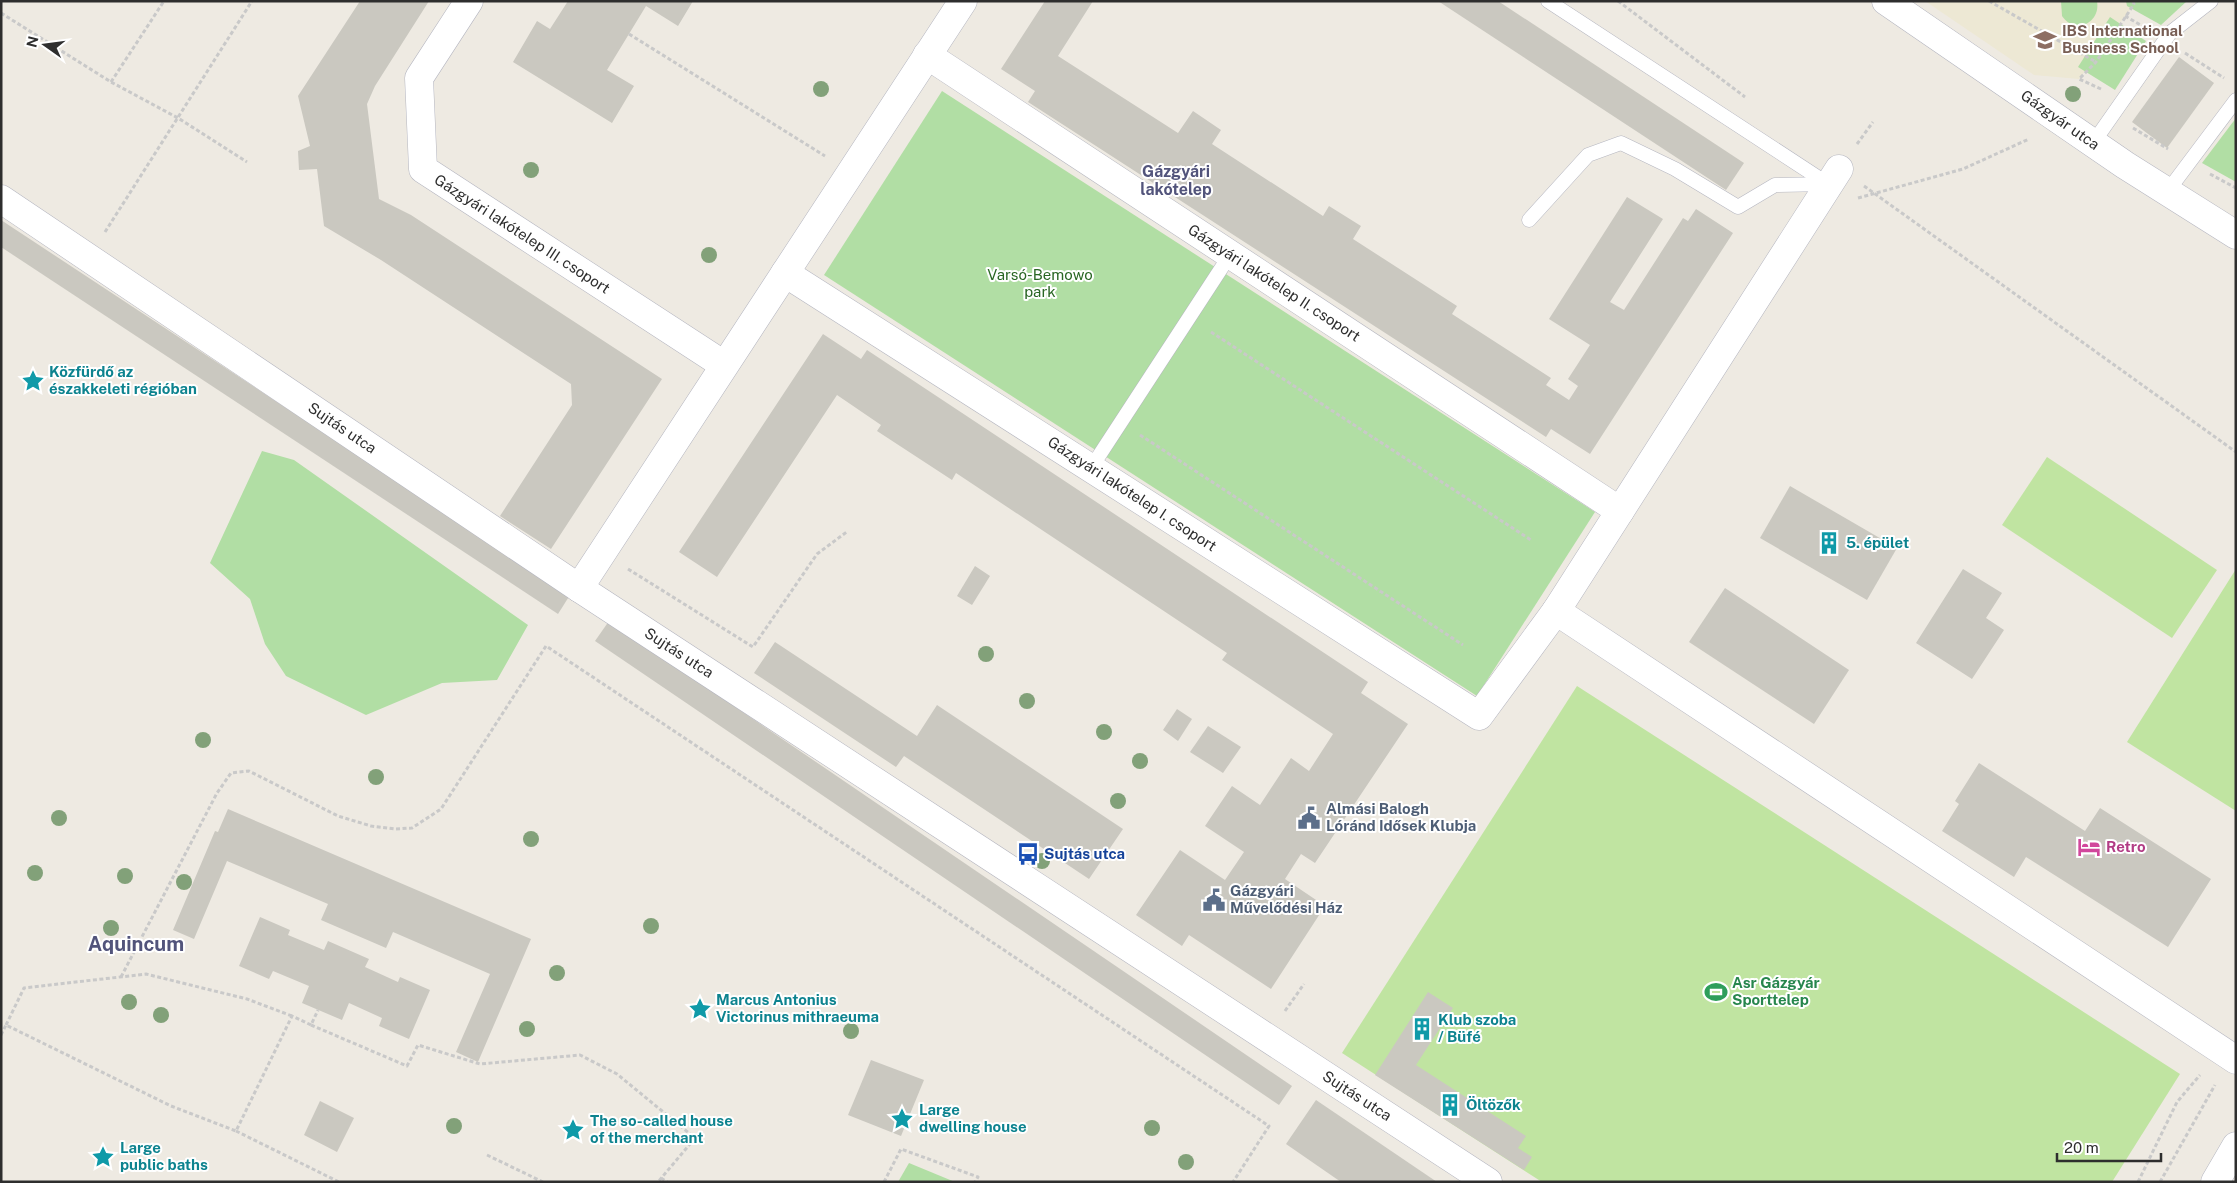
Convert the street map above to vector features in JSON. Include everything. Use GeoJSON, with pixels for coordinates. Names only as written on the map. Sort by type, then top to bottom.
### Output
{"type":"FeatureCollection","features":[{"type":"Feature","properties":{"kind":"street","name":"Gázgyári lakótelep III. csoport"},"geometry":{"type":"LineString","coordinates":[[469,1],[419,78],[423,169],[724,366]]}},
{"type":"Feature","properties":{"kind":"street"},"geometry":{"type":"LineString","coordinates":[[579,588],[963,1]]}},
{"type":"Feature","properties":{"kind":"street","name":"Gázgyár utca"},"geometry":{"type":"LineString","coordinates":[[1886,1],[2093,143],[2236,235]]}},
{"type":"Feature","properties":{"kind":"street","name":"Gázgyári lakótelep II. csoport"},"geometry":{"type":"LineString","coordinates":[[927,55],[1620,511]]}},
{"type":"Feature","properties":{"kind":"street"},"geometry":{"type":"LineString","coordinates":[[1834,176],[1556,611],[2228,1055]]}},
{"type":"Feature","properties":{"kind":"street","name":"Sujtás utca"},"geometry":{"type":"LineString","coordinates":[[1,199],[579,588],[1488,1182]]}},
{"type":"Feature","properties":{"kind":"street","name":"Gázgyári lakótelep I. csoport"},"geometry":{"type":"LineString","coordinates":[[785,273],[1478,716],[1556,611]]}},
{"type":"Feature","properties":{"kind":"street"},"geometry":{"type":"LineString","coordinates":[[2215,1182],[2236,1146]]}},
{"type":"Feature","properties":{"kind":"lane"},"geometry":{"type":"LineString","coordinates":[[1548,1],[1834,176]]}},
{"type":"Feature","properties":{"kind":"lane"},"geometry":{"type":"LineString","coordinates":[[2093,143],[2170,33],[2211,1]]}},
{"type":"Feature","properties":{"kind":"lane"},"geometry":{"type":"LineString","coordinates":[[2167,192],[2236,100]]}},
{"type":"Feature","properties":{"kind":"lane"},"geometry":{"type":"LineString","coordinates":[[1529,220],[1588,155],[1621,143],[1676,168],[1738,207],[1775,185],[1834,176]]}},
{"type":"Feature","properties":{"kind":"lane"},"geometry":{"type":"LineString","coordinates":[[1091,468],[1230,255]]}},
{"type":"Feature","properties":{"kind":"path"},"geometry":{"type":"LineString","coordinates":[[111,82],[164,1]]}},
{"type":"Feature","properties":{"kind":"path"},"geometry":{"type":"LineString","coordinates":[[89,258],[252,1]]}},
{"type":"Feature","properties":{"kind":"path"},"geometry":{"type":"LineString","coordinates":[[1618,1],[1752,103]]}},
{"type":"Feature","properties":{"kind":"path"},"geometry":{"type":"LineString","coordinates":[[1988,1],[2096,62]]}},
{"type":"Feature","properties":{"kind":"path"},"geometry":{"type":"LineString","coordinates":[[2123,100],[2080,79],[2096,62],[2134,4],[2133,1]]}},
{"type":"Feature","properties":{"kind":"path"},"geometry":{"type":"LineString","coordinates":[[1,13],[111,82],[178,118],[247,162]]}},
{"type":"Feature","properties":{"kind":"path"},"geometry":{"type":"LineString","coordinates":[[629,34],[851,172]]}},
{"type":"Feature","properties":{"kind":"path"},"geometry":{"type":"LineString","coordinates":[[1834,176],[1851,200],[1964,169],[2063,122]]}},
{"type":"Feature","properties":{"kind":"path"},"geometry":{"type":"LineString","coordinates":[[1834,176],[1875,193],[2236,452]]}},
{"type":"Feature","properties":{"kind":"path"},"geometry":{"type":"LineString","coordinates":[[1189,318],[1531,540]]}},
{"type":"Feature","properties":{"kind":"path"},"geometry":{"type":"LineString","coordinates":[[1121,423],[1463,645]]}},
{"type":"Feature","properties":{"kind":"path"},"geometry":{"type":"LineString","coordinates":[[602,552],[660,591],[753,648],[817,554],[848,530]]}},
{"type":"Feature","properties":{"kind":"path"},"geometry":{"type":"LineString","coordinates":[[121,977],[217,793],[231,772],[249,771],[351,821],[395,829],[412,828],[441,809],[546,646],[1269,1126],[1233,1182]]}},
{"type":"Feature","properties":{"kind":"path"},"geometry":{"type":"LineString","coordinates":[[1,1035],[24,988],[146,974],[247,999],[292,1016],[407,1066],[418,1044],[480,1064],[580,1055],[616,1074],[695,1138],[659,1180],[667,1182]]}},
{"type":"Feature","properties":{"kind":"path"},"geometry":{"type":"LineString","coordinates":[[311,1025],[318,1010]]}},
{"type":"Feature","properties":{"kind":"path"},"geometry":{"type":"LineString","coordinates":[[236,1131],[292,1016]]}},
{"type":"Feature","properties":{"kind":"path"},"geometry":{"type":"LineString","coordinates":[[6,1025],[170,1106],[236,1131],[338,1182]]}},
{"type":"Feature","properties":{"kind":"path"},"geometry":{"type":"LineString","coordinates":[[2138,1182],[2177,1102],[2190,1085],[2212,1064],[2228,1055]]}},
{"type":"Feature","properties":{"kind":"path"},"geometry":{"type":"LineString","coordinates":[[2160,1182],[2228,1055]]}},
{"type":"Feature","properties":{"kind":"path"},"geometry":{"type":"LineString","coordinates":[[884,1182],[901,1149],[978,1177],[975,1182]]}},
{"type":"Feature","properties":{"kind":"path"},"geometry":{"type":"LineString","coordinates":[[488,1155],[543,1182]]}},
{"type":"Feature","properties":{"kind":"shaded area","name":"IBS International Business School"},"geometry":{"type":"Polygon","coordinates":[[[1925,1],[2133,1],[2134,4],[2079,79],[2034,75],[1925,1]]]}},
{"type":"Feature","properties":{"kind":"green space"},"geometry":{"type":"Polygon","coordinates":[[[2061,1],[2097,1],[2097,9],[2095,15],[2086,24],[2074,25],[2067,22],[2062,16],[2061,1]]]}},
{"type":"Feature","properties":{"kind":"green space"},"geometry":{"type":"Polygon","coordinates":[[[2126,1],[2187,1],[2161,25],[2127,6],[2126,1]]]}},
{"type":"Feature","properties":{"kind":"green space"},"geometry":{"type":"Polygon","coordinates":[[[2110,17],[2146,41],[2115,90],[2078,67],[2110,17]]]}},
{"type":"Feature","properties":{"kind":"green space","name":"Varsó-Bemowo park"},"geometry":{"type":"Polygon","coordinates":[[[942,91],[1595,512],[1477,696],[824,275],[942,91]]]}},
{"type":"Feature","properties":{"kind":"green space"},"geometry":{"type":"Polygon","coordinates":[[[2236,118],[2236,182],[2202,163],[2236,118]]]}},
{"type":"Feature","properties":{"kind":"green space"},"geometry":{"type":"Polygon","coordinates":[[[262,451],[294,460],[528,625],[497,680],[442,683],[366,715],[286,676],[265,644],[250,599],[210,563],[262,451]]]}},
{"type":"Feature","properties":{"kind":"green space"},"geometry":{"type":"Polygon","coordinates":[[[2047,457],[2217,570],[2172,638],[2002,525],[2047,457]]]}},
{"type":"Feature","properties":{"kind":"green space"},"geometry":{"type":"Polygon","coordinates":[[[2236,569],[2236,811],[2127,742],[2236,569]]]}},
{"type":"Feature","properties":{"kind":"green space","name":"Asr Gázgyár Sporttelep"},"geometry":{"type":"Polygon","coordinates":[[[1577,686],[2180,1074],[2112,1182],[1542,1182],[1342,1053],[1577,686]]]}},
{"type":"Feature","properties":{"kind":"green space"},"geometry":{"type":"Polygon","coordinates":[[[909,1163],[955,1182],[898,1182],[909,1163]]]}},
{"type":"Feature","properties":{"kind":"building"},"geometry":{"type":"Polygon","coordinates":[[[360,1],[429,1],[375,86],[367,104],[379,199],[411,215],[662,379],[551,549],[500,516],[572,405],[571,384],[381,260],[324,226],[317,169],[299,170],[298,151],[310,146],[298,96],[360,1]]]}},
{"type":"Feature","properties":{"kind":"building"},"geometry":{"type":"Polygon","coordinates":[[[568,1],[693,1],[678,26],[646,6],[607,70],[634,86],[612,123],[513,62],[537,21],[550,29],[568,1]]]}},
{"type":"Feature","properties":{"kind":"building"},"geometry":{"type":"Polygon","coordinates":[[[1045,1],[1093,1],[1058,56],[1178,133],[1193,111],[1221,130],[1212,144],[1323,216],[1329,206],[1361,226],[1353,239],[1457,306],[1452,314],[1551,378],[1546,385],[1569,400],[1578,386],[1568,379],[1590,345],[1549,319],[1627,197],[1663,219],[1610,302],[1624,310],[1683,218],[1688,221],[1696,209],[1733,233],[1590,454],[1551,429],[1546,437],[1028,102],[1035,91],[1001,69],[1045,1]]]}},
{"type":"Feature","properties":{"kind":"building"},"geometry":{"type":"Polygon","coordinates":[[[1438,1],[1498,1],[1744,163],[1726,190],[1438,1]]]}},
{"type":"Feature","properties":{"kind":"building"},"geometry":{"type":"Polygon","coordinates":[[[2179,57],[2214,83],[2167,148],[2132,122],[2179,57]]]}},
{"type":"Feature","properties":{"kind":"building"},"geometry":{"type":"Polygon","coordinates":[[[1,220],[570,595],[558,614],[1,247],[1,220]]]}},
{"type":"Feature","properties":{"kind":"building"},"geometry":{"type":"Polygon","coordinates":[[[823,334],[861,359],[867,350],[1368,682],[1361,693],[1408,724],[1315,863],[1301,854],[1285,879],[1325,906],[1271,989],[1189,935],[1182,946],[1136,915],[1180,850],[1225,880],[1244,852],[1205,826],[1232,786],[1260,805],[1291,758],[1309,771],[1333,734],[1222,660],[1227,653],[956,473],[952,480],[877,431],[881,425],[837,395],[717,577],[679,552],[823,334]]]}},
{"type":"Feature","properties":{"kind":"building","name":"5. épület"},"geometry":{"type":"Polygon","coordinates":[[[1790,486],[1897,548],[1867,600],[1760,538],[1790,486]]]}},
{"type":"Feature","properties":{"kind":"building"},"geometry":{"type":"Polygon","coordinates":[[[975,566],[990,576],[972,605],[957,596],[975,566]]]}},
{"type":"Feature","properties":{"kind":"building"},"geometry":{"type":"Polygon","coordinates":[[[1963,569],[2002,593],[1986,618],[2004,630],[1972,679],[1916,643],[1963,569]]]}},
{"type":"Feature","properties":{"kind":"building"},"geometry":{"type":"Polygon","coordinates":[[[1725,588],[1849,670],[1814,724],[1689,642],[1725,588]]]}},
{"type":"Feature","properties":{"kind":"building"},"geometry":{"type":"Polygon","coordinates":[[[609,621],[1292,1086],[1279,1105],[595,641],[609,621]]]}},
{"type":"Feature","properties":{"kind":"building"},"geometry":{"type":"Polygon","coordinates":[[[775,642],[917,736],[937,705],[1123,829],[1089,879],[904,756],[896,767],[754,673],[775,642]]]}},
{"type":"Feature","properties":{"kind":"building"},"geometry":{"type":"Polygon","coordinates":[[[1177,709],[1192,719],[1178,741],[1163,730],[1177,709]]]}},
{"type":"Feature","properties":{"kind":"building"},"geometry":{"type":"Polygon","coordinates":[[[1208,726],[1241,747],[1223,773],[1190,752],[1208,726]]]}},
{"type":"Feature","properties":{"kind":"building"},"geometry":{"type":"Polygon","coordinates":[[[1979,763],[2085,831],[2100,808],[2211,879],[2168,947],[2026,857],[2014,877],[1942,831],[1959,804],[1955,801],[1979,763]]]}},
{"type":"Feature","properties":{"kind":"building"},"geometry":{"type":"Polygon","coordinates":[[[228,809],[531,939],[478,1062],[456,1052],[490,974],[393,932],[386,948],[321,920],[328,904],[227,861],[194,939],[173,930],[215,831],[218,832],[228,809]]]}},
{"type":"Feature","properties":{"kind":"building"},"geometry":{"type":"Polygon","coordinates":[[[260,917],[290,930],[288,935],[324,950],[328,941],[369,959],[365,967],[398,982],[400,977],[430,990],[409,1039],[379,1026],[382,1018],[349,1003],[342,1020],[302,1003],[309,986],[273,971],[269,979],[239,966],[260,917]]]}},
{"type":"Feature","properties":{"kind":"building","name":"Öltözők"},"geometry":{"type":"Polygon","coordinates":[[[1428,992],[1453,1008],[1416,1065],[1526,1136],[1518,1148],[1532,1157],[1524,1170],[1375,1075],[1428,992]]]}},
{"type":"Feature","properties":{"kind":"building"},"geometry":{"type":"Polygon","coordinates":[[[871,1060],[924,1080],[901,1136],[848,1115],[871,1060]]]}},
{"type":"Feature","properties":{"kind":"building"},"geometry":{"type":"Polygon","coordinates":[[[1316,1100],[1437,1182],[1341,1182],[1286,1144],[1316,1100]]]}},
{"type":"Feature","properties":{"kind":"building"},"geometry":{"type":"Polygon","coordinates":[[[320,1101],[354,1118],[337,1152],[304,1135],[320,1101]]]}},
{"type":"Feature","properties":{"kind":"place","name":"IBS International Business School"},"geometry":{"type":"Point","coordinates":[2045,40]}},
{"type":"Feature","properties":{"kind":"place","name":"Közfürdő az északkeleti régióban"},"geometry":{"type":"Point","coordinates":[33,381]}},
{"type":"Feature","properties":{"kind":"place","name":"5. épület"},"geometry":{"type":"Point","coordinates":[1829,543]}},
{"type":"Feature","properties":{"kind":"place","name":"Almási Balogh Lóránd Idősek Klubja"},"geometry":{"type":"Point","coordinates":[1309,818]}},
{"type":"Feature","properties":{"kind":"place","name":"Retro"},"geometry":{"type":"Point","coordinates":[2089,847]}},
{"type":"Feature","properties":{"kind":"place","name":"Sujtás utca"},"geometry":{"type":"Point","coordinates":[1028,854]}},
{"type":"Feature","properties":{"kind":"place","name":"Gázgyári Művelődési Ház"},"geometry":{"type":"Point","coordinates":[1214,900]}},
{"type":"Feature","properties":{"kind":"place","name":"Asr Gázgyár Sporttelep"},"geometry":{"type":"Point","coordinates":[1716,992]}},
{"type":"Feature","properties":{"kind":"place","name":"Marcus Antonius Victorinus mithraeuma"},"geometry":{"type":"Point","coordinates":[700,1009]}},
{"type":"Feature","properties":{"kind":"place","name":"Klub szoba / Büfé"},"geometry":{"type":"Point","coordinates":[1422,1029]}},
{"type":"Feature","properties":{"kind":"place","name":"Öltözők"},"geometry":{"type":"Point","coordinates":[1450,1105]}},
{"type":"Feature","properties":{"kind":"place","name":"Large dwelling house"},"geometry":{"type":"Point","coordinates":[902,1119]}},
{"type":"Feature","properties":{"kind":"place","name":"The so-called house of the merchant"},"geometry":{"type":"Point","coordinates":[573,1130]}},
{"type":"Feature","properties":{"kind":"place","name":"Large public baths"},"geometry":{"type":"Point","coordinates":[103,1157]}},
{"type":"Feature","properties":{"kind":"district","name":"Gázgyári lakótelep"},"geometry":{"type":"Point","coordinates":[1176,180]}},
{"type":"Feature","properties":{"kind":"district","name":"Aquincum"},"geometry":{"type":"Point","coordinates":[136,944]}}]}
